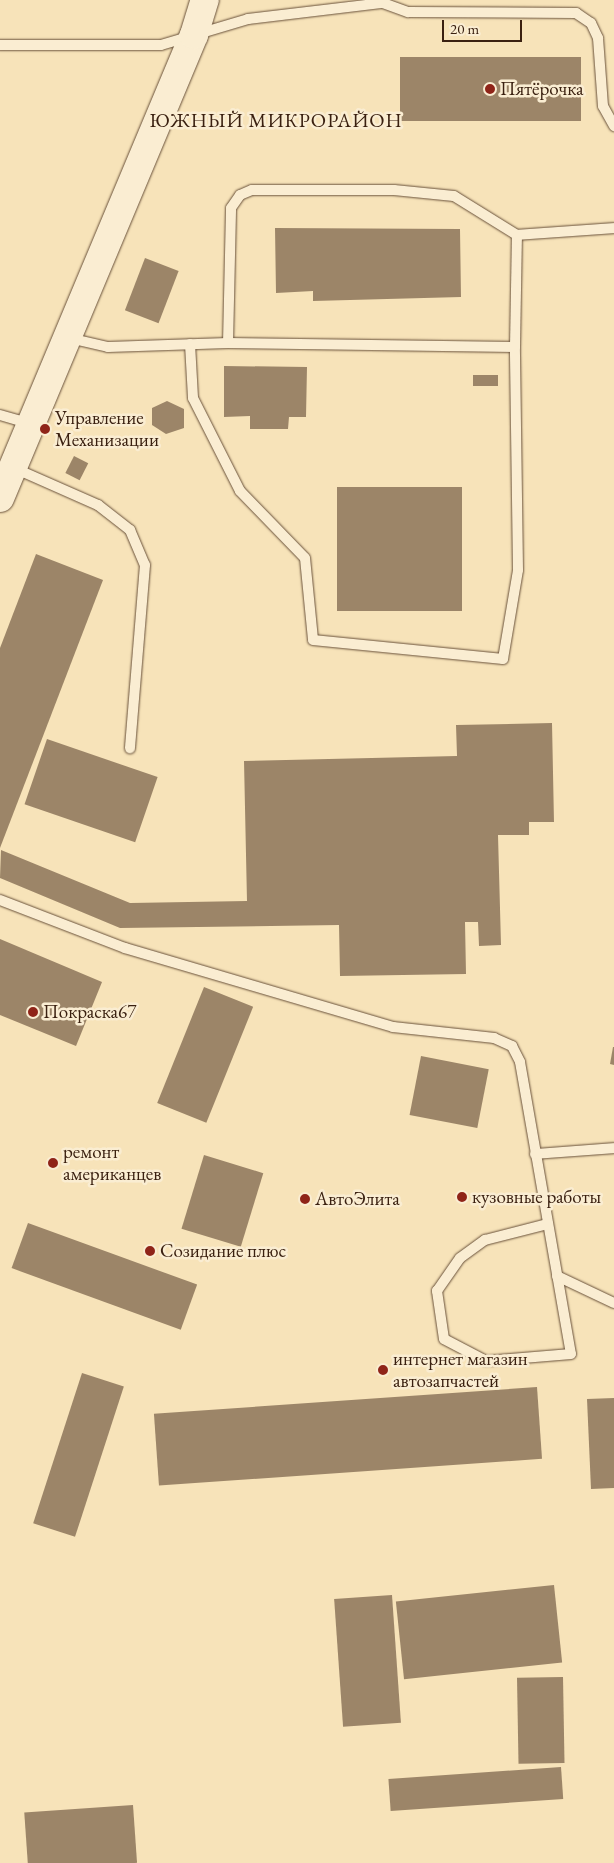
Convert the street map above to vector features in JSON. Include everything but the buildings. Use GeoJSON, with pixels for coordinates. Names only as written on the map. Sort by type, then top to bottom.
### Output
{"type":"FeatureCollection","features":[{"type":"Feature","properties":{"kind":"street"},"geometry":{"type":"LineString","coordinates":[[0,498],[69,338],[194,35],[205,0]]}},
{"type":"Feature","properties":{"kind":"lane"},"geometry":{"type":"LineString","coordinates":[[0,45],[161,45],[248,19],[384,3],[408,12],[576,14],[591,23],[598,38],[603,106],[614,126]]}},
{"type":"Feature","properties":{"kind":"lane"},"geometry":{"type":"LineString","coordinates":[[228,343],[231,208],[240,195],[252,190],[394,190],[454,196],[517,235],[614,228]]}},
{"type":"Feature","properties":{"kind":"lane"},"geometry":{"type":"LineString","coordinates":[[190,344],[193,398],[240,490],[305,558],[312,640],[503,659],[518,570],[515,347],[517,235]]}},
{"type":"Feature","properties":{"kind":"lane"},"geometry":{"type":"LineString","coordinates":[[69,338],[108,347],[228,343],[515,347]]}},
{"type":"Feature","properties":{"kind":"lane"},"geometry":{"type":"LineString","coordinates":[[0,415],[32,424]]}},
{"type":"Feature","properties":{"kind":"lane"},"geometry":{"type":"LineString","coordinates":[[13,468],[98,505],[130,530],[145,564],[130,748]]}},
{"type":"Feature","properties":{"kind":"lane"},"geometry":{"type":"LineString","coordinates":[[0,900],[125,948],[393,1027],[494,1038],[512,1046],[520,1062],[571,1354],[486,1361],[444,1339],[437,1291],[460,1258],[485,1240],[548,1224]]}},
{"type":"Feature","properties":{"kind":"lane"},"geometry":{"type":"LineString","coordinates":[[535,1154],[614,1148]]}},
{"type":"Feature","properties":{"kind":"lane"},"geometry":{"type":"LineString","coordinates":[[557,1276],[614,1303]]}},
{"type":"Feature","properties":{"kind":"place","name":"Пятёрочка"},"geometry":{"type":"Point","coordinates":[490,89]}},
{"type":"Feature","properties":{"kind":"place","name":"Управление Механизации"},"geometry":{"type":"Point","coordinates":[45,429]}},
{"type":"Feature","properties":{"kind":"place","name":"Покраска67"},"geometry":{"type":"Point","coordinates":[33,1012]}},
{"type":"Feature","properties":{"kind":"place","name":"ремонт американцев"},"geometry":{"type":"Point","coordinates":[53,1163]}},
{"type":"Feature","properties":{"kind":"place","name":"кузовные работы"},"geometry":{"type":"Point","coordinates":[462,1197]}},
{"type":"Feature","properties":{"kind":"place","name":"АвтоЭлита"},"geometry":{"type":"Point","coordinates":[305,1199]}},
{"type":"Feature","properties":{"kind":"place","name":"Созидание плюс"},"geometry":{"type":"Point","coordinates":[150,1251]}},
{"type":"Feature","properties":{"kind":"place","name":"интернет магазин автозапчастей"},"geometry":{"type":"Point","coordinates":[383,1370]}},
{"type":"Feature","properties":{"kind":"district","name":"ЮЖНЫЙ МИКРОРАЙОН"},"geometry":{"type":"Point","coordinates":[276,120]}}]}
